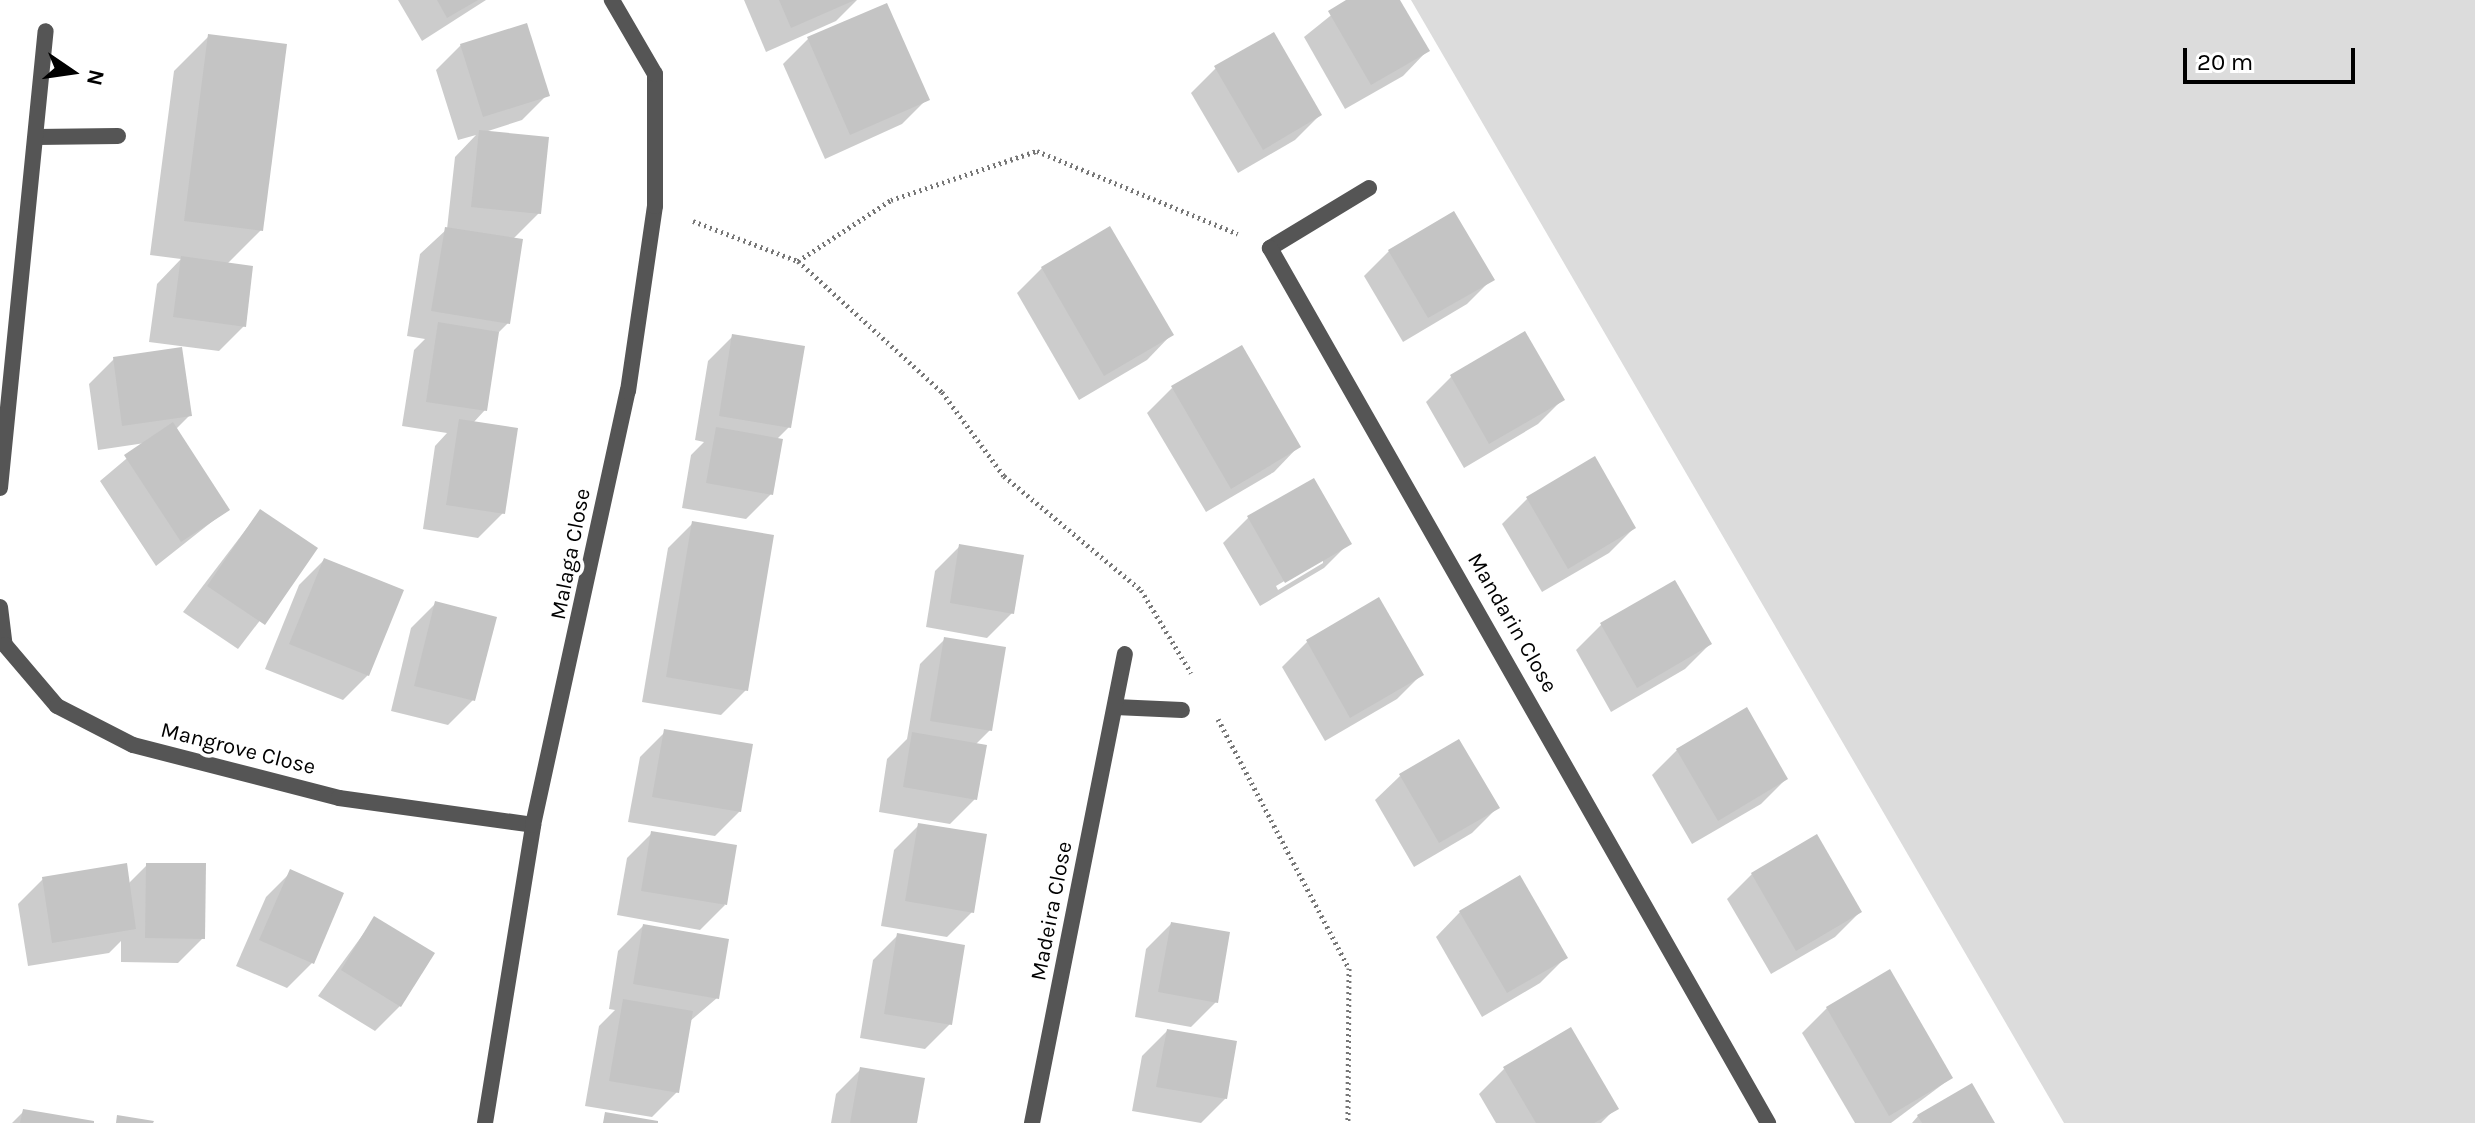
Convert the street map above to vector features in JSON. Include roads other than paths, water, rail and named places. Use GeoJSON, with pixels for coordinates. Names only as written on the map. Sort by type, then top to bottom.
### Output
{"type":"FeatureCollection","features":[{"type":"Feature","properties":{"kind":"street","name":"Malaga Close"},"geometry":{"type":"LineString","coordinates":[[485,1123],[533,825],[628,391],[655,206],[655,74],[612,0]]}},
{"type":"Feature","properties":{"kind":"street"},"geometry":{"type":"LineString","coordinates":[[0,488],[46,31]]}},
{"type":"Feature","properties":{"kind":"street"},"geometry":{"type":"LineString","coordinates":[[36,137],[118,136]]}},
{"type":"Feature","properties":{"kind":"street","name":"Mandarin Close"},"geometry":{"type":"LineString","coordinates":[[1369,188],[1270,248],[1768,1123]]}},
{"type":"Feature","properties":{"kind":"street","name":"Mangrove Close"},"geometry":{"type":"LineString","coordinates":[[0,607],[5,645],[57,706],[133,745],[339,798],[533,825]]}},
{"type":"Feature","properties":{"kind":"street","name":"Madeira Close"},"geometry":{"type":"LineString","coordinates":[[1032,1123],[1125,654]]}},
{"type":"Feature","properties":{"kind":"street"},"geometry":{"type":"LineString","coordinates":[[1115,707],[1182,710]]}}]}
